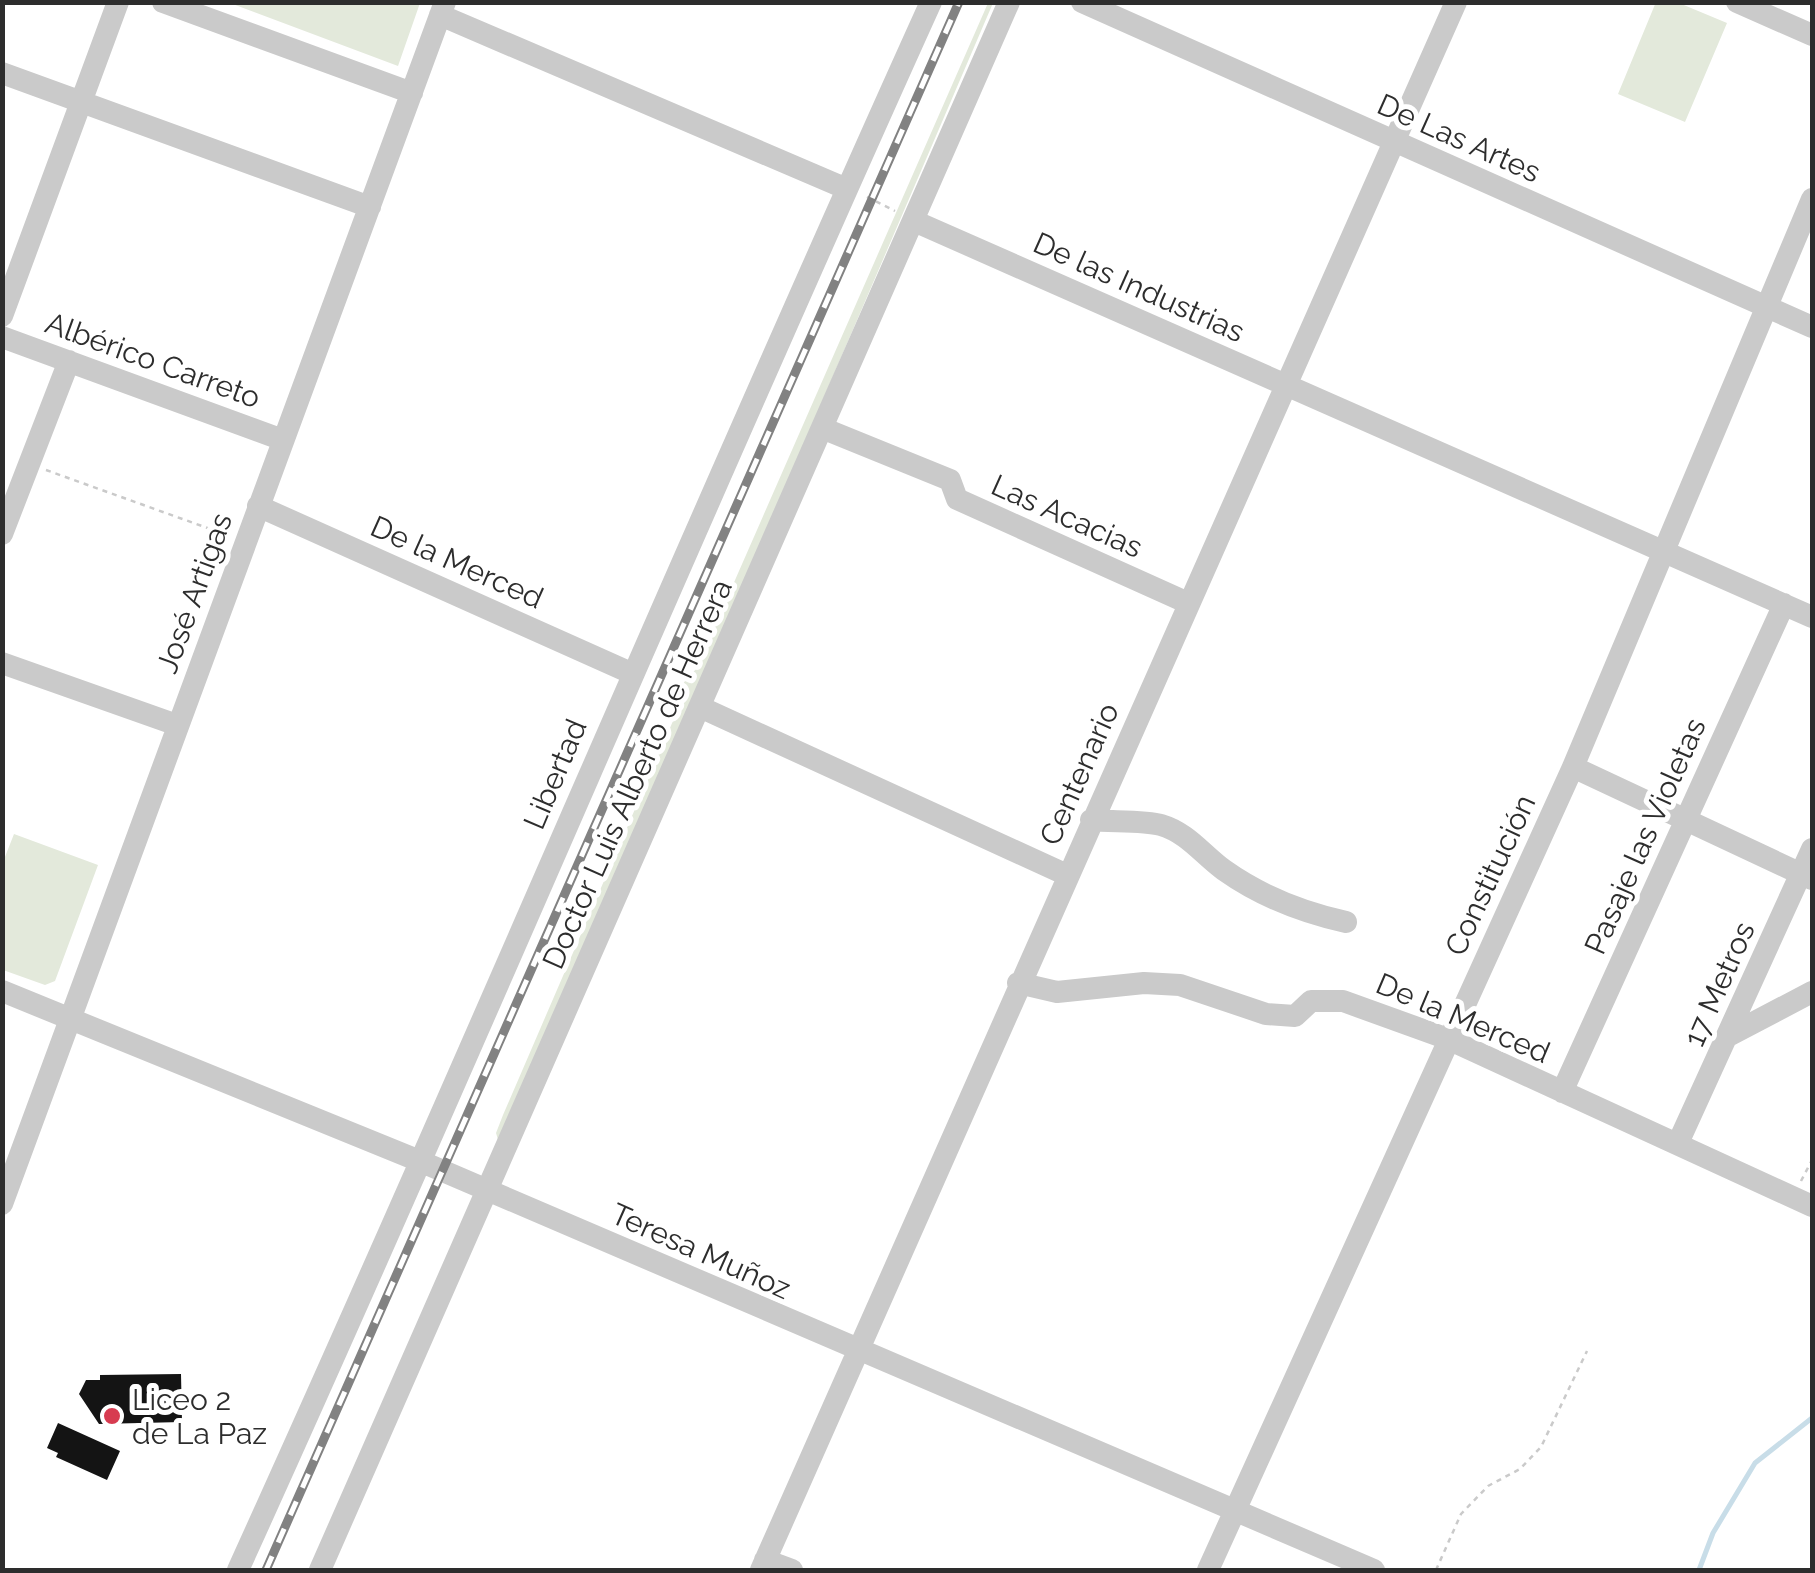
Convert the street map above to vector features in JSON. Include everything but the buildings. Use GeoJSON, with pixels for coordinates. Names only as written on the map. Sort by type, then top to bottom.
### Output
{"type":"FeatureCollection","features":[{"type":"Feature","properties":{"kind":"street"},"geometry":{"type":"LineString","coordinates":[[2,316],[78,100],[118,2]]}},
{"type":"Feature","properties":{"kind":"street"},"geometry":{"type":"LineString","coordinates":[[163,2],[412,93]]}},
{"type":"Feature","properties":{"kind":"street","name":"Libertad"},"geometry":{"type":"LineString","coordinates":[[238,1570],[422,1162],[631,674],[931,2]]}},
{"type":"Feature","properties":{"kind":"street","name":"Doctor Luis Alberto de Herrera"},"geometry":{"type":"LineString","coordinates":[[320,1570],[1009,2]]}},
{"type":"Feature","properties":{"kind":"street","name":"De Las Artes"},"geometry":{"type":"LineString","coordinates":[[1082,2],[1812,328]]}},
{"type":"Feature","properties":{"kind":"street","name":"Centenario"},"geometry":{"type":"LineString","coordinates":[[763,1565],[1456,2]]}},
{"type":"Feature","properties":{"kind":"street"},"geometry":{"type":"LineString","coordinates":[[1737,2],[1812,35]]}},
{"type":"Feature","properties":{"kind":"street"},"geometry":{"type":"LineString","coordinates":[[442,9],[846,190]]}},
{"type":"Feature","properties":{"kind":"street","name":"José Artigas"},"geometry":{"type":"LineString","coordinates":[[2,1204],[442,9]]}},
{"type":"Feature","properties":{"kind":"street"},"geometry":{"type":"LineString","coordinates":[[2,73],[370,206]]}},
{"type":"Feature","properties":{"kind":"street","name":"Constitución"},"geometry":{"type":"LineString","coordinates":[[1208,1570],[1573,767],[1812,199]]}},
{"type":"Feature","properties":{"kind":"street","name":"De las Industrias"},"geometry":{"type":"LineString","coordinates":[[914,221],[1812,616]]}},
{"type":"Feature","properties":{"kind":"street","name":"Albérico Carreto"},"geometry":{"type":"LineString","coordinates":[[2,337],[283,440]]}},
{"type":"Feature","properties":{"kind":"street"},"geometry":{"type":"LineString","coordinates":[[2,534],[69,362]]}},
{"type":"Feature","properties":{"kind":"street","name":"Las Acacias"},"geometry":{"type":"LineString","coordinates":[[822,428],[950,480],[957,500],[1188,603]]}},
{"type":"Feature","properties":{"kind":"street","name":"De la Merced"},"geometry":{"type":"LineString","coordinates":[[258,506],[631,674]]}},
{"type":"Feature","properties":{"kind":"street","name":"Pasaje las Violetas"},"geometry":{"type":"LineString","coordinates":[[1562,1092],[1784,604]]}},
{"type":"Feature","properties":{"kind":"street"},"geometry":{"type":"LineString","coordinates":[[2,662],[177,725]]}},
{"type":"Feature","properties":{"kind":"street"},"geometry":{"type":"LineString","coordinates":[[700,707],[1067,875]]}},
{"type":"Feature","properties":{"kind":"street"},"geometry":{"type":"LineString","coordinates":[[1573,767],[1807,876]]}},
{"type":"Feature","properties":{"kind":"street"},"geometry":{"type":"LineString","coordinates":[[1091,820],[1158,823],[1187,836],[1220,867],[1257,891],[1301,912],[1346,922]]}},
{"type":"Feature","properties":{"kind":"street","name":"17 Metros"},"geometry":{"type":"LineString","coordinates":[[1678,1143],[1807,876],[1812,849]]}},
{"type":"Feature","properties":{"kind":"street","name":"De la Merced"},"geometry":{"type":"LineString","coordinates":[[1018,983],[1057,992],[1144,982],[1180,985],[1266,1014],[1295,1016],[1311,1001],[1343,1002],[1448,1040],[1812,1206]]}},
{"type":"Feature","properties":{"kind":"street","name":"Teresa Muñoz"},"geometry":{"type":"LineString","coordinates":[[2,990],[422,1162],[1374,1570]]}},
{"type":"Feature","properties":{"kind":"street"},"geometry":{"type":"LineString","coordinates":[[1730,1035],[1812,992]]}},
{"type":"Feature","properties":{"kind":"street"},"geometry":{"type":"LineString","coordinates":[[763,1565],[792,1570]]}},
{"type":"Feature","properties":{"kind":"path"},"geometry":{"type":"LineString","coordinates":[[846,190],[914,221]]}},
{"type":"Feature","properties":{"kind":"path"},"geometry":{"type":"LineString","coordinates":[[28,464],[245,542]]}},
{"type":"Feature","properties":{"kind":"path"},"geometry":{"type":"LineString","coordinates":[[1436,1570],[1461,1514],[1488,1486],[1520,1469],[1541,1447],[1587,1351]]}},
{"type":"Feature","properties":{"kind":"shaded area"},"geometry":{"type":"Polygon","coordinates":[[[1656,2],[1679,3],[1727,23],[1685,122],[1618,94],[1656,2]]]}},
{"type":"Feature","properties":{"kind":"shaded area"},"geometry":{"type":"Polygon","coordinates":[[[230,3],[420,3],[398,66],[230,3]]]}},
{"type":"Feature","properties":{"kind":"shaded area"},"geometry":{"type":"Polygon","coordinates":[[[988,3],[993,3],[505,1141],[499,1143],[496,1133],[503,1115],[676,714],[677,690],[696,669],[988,3]]]}},
{"type":"Feature","properties":{"kind":"shaded area"},"geometry":{"type":"Polygon","coordinates":[[[14,834],[98,865],[55,981],[45,985],[3,970],[3,862],[14,834]]]}},
{"type":"Feature","properties":{"kind":"waterway"},"geometry":{"type":"LineString","coordinates":[[1699,1570],[1713,1533],[1755,1463],[1812,1418]]}},
{"type":"Feature","properties":{"kind":"railway"},"geometry":{"type":"LineString","coordinates":[[266,1570],[959,2]]}},
{"type":"Feature","properties":{"kind":"place","name":"Liceo 2 de La Paz"},"geometry":{"type":"Point","coordinates":[112,1416]}}]}
